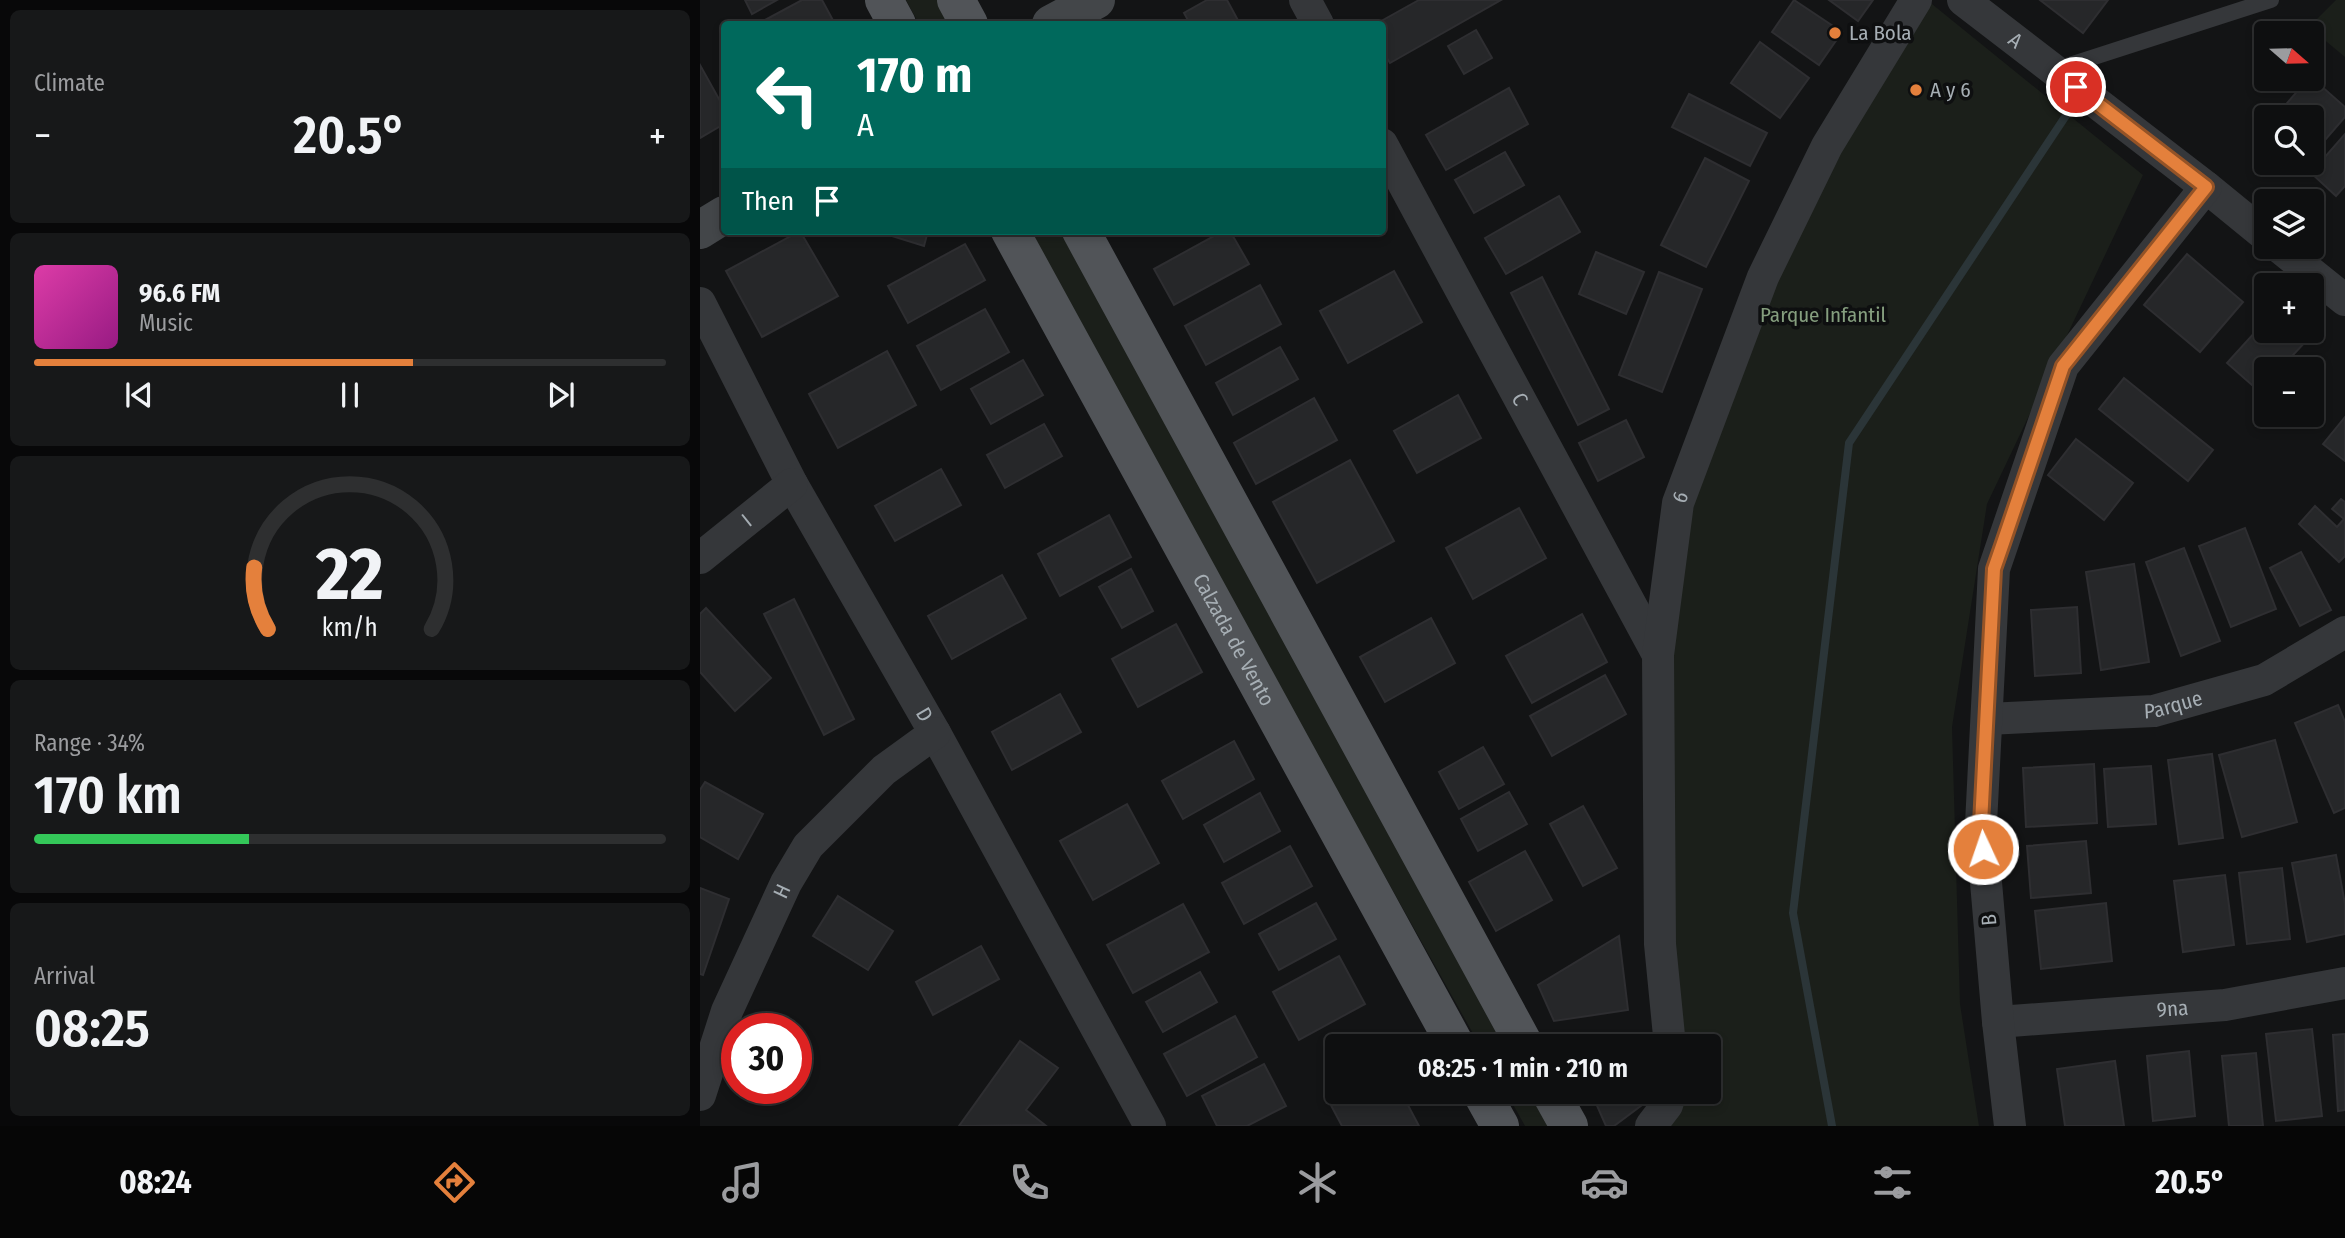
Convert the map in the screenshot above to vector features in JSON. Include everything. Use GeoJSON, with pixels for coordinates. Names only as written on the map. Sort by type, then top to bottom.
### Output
{"type":"FeatureCollection","features":[{"type":"Feature","properties":{"kind":"main road"},"geometry":{"type":"LineString","coordinates":[[884,0],[895,21]]}},
{"type":"Feature","properties":{"kind":"main road"},"geometry":{"type":"LineString","coordinates":[[956,0],[967,21]]}},
{"type":"Feature","properties":{"kind":"main road","name":"Calzada de Vento"},"geometry":{"type":"LineString","coordinates":[[1012,235],[1449,1034]]}},
{"type":"Feature","properties":{"kind":"main road"},"geometry":{"type":"LineString","coordinates":[[1083,235],[1518,1034]]}},
{"type":"Feature","properties":{"kind":"main road"},"geometry":{"type":"LineString","coordinates":[[1488,1104],[1500,1126]]}},
{"type":"Feature","properties":{"kind":"main road"},"geometry":{"type":"LineString","coordinates":[[1557,1104],[1569,1126]]}},
{"type":"Feature","properties":{"kind":"street"},"geometry":{"type":"LineString","coordinates":[[1057,21],[1096,0]]}},
{"type":"Feature","properties":{"kind":"street"},"geometry":{"type":"LineString","coordinates":[[1305,0],[1316,21]]}},
{"type":"Feature","properties":{"kind":"street","name":"6"},"geometry":{"type":"LineString","coordinates":[[1669,1034],[1660,944],[1658,655],[1678,503],[1763,277],[1827,146],[1916,0]]}},
{"type":"Feature","properties":{"kind":"street","name":"A"},"geometry":{"type":"LineString","coordinates":[[1963,0],[2254,226]]}},
{"type":"Feature","properties":{"kind":"street","name":"C"},"geometry":{"type":"LineString","coordinates":[[1386,151],[1658,655]]}},
{"type":"Feature","properties":{"kind":"street","name":"B"},"geometry":{"type":"LineString","coordinates":[[2010,1126],[1981,824],[1994,569],[2063,366],[2206,187]]}},
{"type":"Feature","properties":{"kind":"street"},"geometry":{"type":"LineString","coordinates":[[700,230],[721,217]]}},
{"type":"Feature","properties":{"kind":"street"},"geometry":{"type":"LineString","coordinates":[[2294,259],[2345,300]]}},
{"type":"Feature","properties":{"kind":"street","name":"D"},"geometry":{"type":"LineString","coordinates":[[700,303],[792,484],[935,733],[1150,1126]]}},
{"type":"Feature","properties":{"kind":"street","name":"I"},"geometry":{"type":"LineString","coordinates":[[700,558],[792,484]]}},
{"type":"Feature","properties":{"kind":"street","name":"Parque"},"geometry":{"type":"LineString","coordinates":[[1987,719],[2154,711],[2264,680],[2345,632]]}},
{"type":"Feature","properties":{"kind":"street","name":"H"},"geometry":{"type":"LineString","coordinates":[[700,1095],[727,1011],[786,883],[808,846],[884,770],[935,733]]}},
{"type":"Feature","properties":{"kind":"street","name":"9na"},"geometry":{"type":"LineString","coordinates":[[1998,1022],[2225,1005],[2345,983]]}},
{"type":"Feature","properties":{"kind":"street"},"geometry":{"type":"LineString","coordinates":[[1651,1126],[1667,1104]]}},
{"type":"Feature","properties":{"kind":"lane"},"geometry":{"type":"LineString","coordinates":[[2054,70],[2271,0]]}},
{"type":"Feature","properties":{"kind":"green space"},"geometry":{"type":"Polygon","coordinates":[[[906,0],[940,0],[950,21],[917,21],[906,0]]]}},
{"type":"Feature","properties":{"kind":"green space","name":"Parque Infantil"},"geometry":{"type":"Polygon","coordinates":[[[1927,0],[2143,175],[1987,504],[1952,727],[1960,1004],[1979,1126],[1654,1126],[1649,1116],[1652,1104],[1721,1104],[1721,1034],[1656,1034],[1644,638],[1846,88],[1927,0]]]}},
{"type":"Feature","properties":{"kind":"green space"},"geometry":{"type":"Polygon","coordinates":[[[2336,0],[2345,0],[2345,57],[2324,40],[2324,21],[2315,21],[2336,0]]]}},
{"type":"Feature","properties":{"kind":"green space"},"geometry":{"type":"Polygon","coordinates":[[[1031,235],[1069,235],[1507,1034],[1473,1034],[1241,620],[1031,235]]]}},
{"type":"Feature","properties":{"kind":"green space"},"geometry":{"type":"Polygon","coordinates":[[[1513,1104],[1544,1104],[1556,1126],[1525,1126],[1513,1104]]]}},
{"type":"Feature","properties":{"kind":"building"},"geometry":{"type":"Polygon","coordinates":[[[745,0],[777,0],[752,14],[745,0]]]}},
{"type":"Feature","properties":{"kind":"building"},"geometry":{"type":"Polygon","coordinates":[[[802,0],[822,0],[833,21],[766,21],[802,0]]]}},
{"type":"Feature","properties":{"kind":"building"},"geometry":{"type":"Polygon","coordinates":[[[1207,0],[1227,0],[1238,21],[1188,21],[1184,13],[1207,0]]]}},
{"type":"Feature","properties":{"kind":"building"},"geometry":{"type":"Polygon","coordinates":[[[1419,0],[1501,0],[1390,63],[1386,56],[1386,21],[1381,21],[1419,0]]]}},
{"type":"Feature","properties":{"kind":"building"},"geometry":{"type":"Polygon","coordinates":[[[1794,0],[1842,32],[1819,65],[1772,32],[1794,0]]]}},
{"type":"Feature","properties":{"kind":"building"},"geometry":{"type":"Polygon","coordinates":[[[1829,0],[1873,0],[1858,21],[1829,0]]]}},
{"type":"Feature","properties":{"kind":"building"},"geometry":{"type":"Polygon","coordinates":[[[2040,0],[2108,0],[2083,33],[2040,0]]]}},
{"type":"Feature","properties":{"kind":"building"},"geometry":{"type":"Polygon","coordinates":[[[1476,30],[1492,58],[1464,74],[1448,46],[1476,30]]]}},
{"type":"Feature","properties":{"kind":"building"},"geometry":{"type":"Polygon","coordinates":[[[1760,42],[1809,78],[1780,118],[1731,83],[1760,42]]]}},
{"type":"Feature","properties":{"kind":"building"},"geometry":{"type":"Polygon","coordinates":[[[700,65],[721,103],[721,126],[700,138],[700,65]]]}},
{"type":"Feature","properties":{"kind":"building"},"geometry":{"type":"Polygon","coordinates":[[[1509,88],[1528,124],[1446,170],[1426,135],[1509,88]]]}},
{"type":"Feature","properties":{"kind":"building"},"geometry":{"type":"Polygon","coordinates":[[[2324,89],[2345,107],[2345,117],[2324,141],[2324,105],[2285,105],[2298,91],[2324,91],[2324,89]]]}},
{"type":"Feature","properties":{"kind":"building"},"geometry":{"type":"Polygon","coordinates":[[[1689,94],[1767,133],[1750,166],[1672,127],[1689,94]]]}},
{"type":"Feature","properties":{"kind":"building"},"geometry":{"type":"Polygon","coordinates":[[[2345,134],[2345,186],[2336,196],[2313,175],[2324,175],[2324,158],[2345,134]]]}},
{"type":"Feature","properties":{"kind":"building"},"geometry":{"type":"Polygon","coordinates":[[[1505,152],[1524,185],[1474,213],[1455,180],[1505,152]]]}},
{"type":"Feature","properties":{"kind":"building"},"geometry":{"type":"Polygon","coordinates":[[[1705,158],[1749,181],[1706,267],[1661,245],[1705,158]]]}},
{"type":"Feature","properties":{"kind":"building"},"geometry":{"type":"Polygon","coordinates":[[[1559,196],[1580,232],[1506,274],[1485,238],[1559,196]]]}},
{"type":"Feature","properties":{"kind":"building"},"geometry":{"type":"Polygon","coordinates":[[[793,235],[802,235],[838,296],[762,337],[726,271],[793,235]]]}},
{"type":"Feature","properties":{"kind":"building"},"geometry":{"type":"Polygon","coordinates":[[[889,235],[927,235],[924,246],[889,235]]]}},
{"type":"Feature","properties":{"kind":"building"},"geometry":{"type":"Polygon","coordinates":[[[1216,235],[1232,235],[1249,264],[1174,305],[1154,269],[1216,235]]]}},
{"type":"Feature","properties":{"kind":"building"},"geometry":{"type":"Polygon","coordinates":[[[965,244],[985,280],[908,323],[888,286],[965,244]]]}},
{"type":"Feature","properties":{"kind":"building"},"geometry":{"type":"Polygon","coordinates":[[[1596,252],[1644,272],[1626,314],[1579,294],[1596,252]]]}},
{"type":"Feature","properties":{"kind":"building"},"geometry":{"type":"Polygon","coordinates":[[[2187,254],[2243,302],[2200,352],[2144,305],[2187,254]]]}},
{"type":"Feature","properties":{"kind":"building"},"geometry":{"type":"Polygon","coordinates":[[[1394,271],[1422,322],[1348,363],[1320,311],[1394,271]]]}},
{"type":"Feature","properties":{"kind":"building"},"geometry":{"type":"Polygon","coordinates":[[[1659,272],[1702,289],[1662,392],[1619,375],[1659,272]]]}},
{"type":"Feature","properties":{"kind":"building"},"geometry":{"type":"Polygon","coordinates":[[[1542,277],[1609,409],[1578,425],[1511,293],[1542,277]]]}},
{"type":"Feature","properties":{"kind":"building"},"geometry":{"type":"Polygon","coordinates":[[[1260,285],[1281,324],[1206,365],[1185,326],[1260,285]]]}},
{"type":"Feature","properties":{"kind":"building"},"geometry":{"type":"Polygon","coordinates":[[[985,309],[1009,352],[941,390],[917,346],[985,309]]]}},
{"type":"Feature","properties":{"kind":"building"},"geometry":{"type":"Polygon","coordinates":[[[2254,333],[2254,343],[2304,343],[2291,357],[2254,357],[2254,387],[2227,363],[2254,333]]]}},
{"type":"Feature","properties":{"kind":"building"},"geometry":{"type":"Polygon","coordinates":[[[1280,347],[1298,379],[1233,415],[1216,383],[1280,347]]]}},
{"type":"Feature","properties":{"kind":"building"},"geometry":{"type":"Polygon","coordinates":[[[887,351],[916,405],[838,448],[809,394],[887,351]]]}},
{"type":"Feature","properties":{"kind":"building"},"geometry":{"type":"Polygon","coordinates":[[[1023,360],[1043,395],[991,424],[971,389],[1023,360]]]}},
{"type":"Feature","properties":{"kind":"building"},"geometry":{"type":"Polygon","coordinates":[[[2124,378],[2213,450],[2188,481],[2099,409],[2124,378]]]}},
{"type":"Feature","properties":{"kind":"building"},"geometry":{"type":"Polygon","coordinates":[[[1458,395],[1481,438],[1417,473],[1394,431],[1458,395]]]}},
{"type":"Feature","properties":{"kind":"building"},"geometry":{"type":"Polygon","coordinates":[[[1314,398],[1337,440],[1256,484],[1234,443],[1314,398]]]}},
{"type":"Feature","properties":{"kind":"building"},"geometry":{"type":"Polygon","coordinates":[[[2345,417],[2345,461],[2323,444],[2345,417]]]}},
{"type":"Feature","properties":{"kind":"building"},"geometry":{"type":"Polygon","coordinates":[[[1626,420],[1644,457],[1598,481],[1579,443],[1626,420]]]}},
{"type":"Feature","properties":{"kind":"building"},"geometry":{"type":"Polygon","coordinates":[[[1044,424],[1062,456],[1005,488],[987,455],[1044,424]]]}},
{"type":"Feature","properties":{"kind":"building"},"geometry":{"type":"Polygon","coordinates":[[[2076,439],[2133,483],[2104,520],[2048,475],[2076,439]]]}},
{"type":"Feature","properties":{"kind":"building"},"geometry":{"type":"Polygon","coordinates":[[[1350,460],[1394,541],[1317,583],[1273,502],[1350,460]]]}},
{"type":"Feature","properties":{"kind":"building"},"geometry":{"type":"Polygon","coordinates":[[[941,469],[961,505],[895,541],[875,506],[941,469]]]}},
{"type":"Feature","properties":{"kind":"building"},"geometry":{"type":"Polygon","coordinates":[[[2341,499],[2345,502],[2345,556],[2339,562],[2299,524],[2315,506],[2337,527],[2344,519],[2332,509],[2341,499]]]}},
{"type":"Feature","properties":{"kind":"building"},"geometry":{"type":"Polygon","coordinates":[[[1519,508],[1546,558],[1473,599],[1446,548],[1519,508]]]}},
{"type":"Feature","properties":{"kind":"building"},"geometry":{"type":"Polygon","coordinates":[[[1109,515],[1131,557],[1060,596],[1038,554],[1109,515]]]}},
{"type":"Feature","properties":{"kind":"building"},"geometry":{"type":"Polygon","coordinates":[[[2245,528],[2276,609],[2231,627],[2199,546],[2245,528]]]}},
{"type":"Feature","properties":{"kind":"building"},"geometry":{"type":"Polygon","coordinates":[[[2184,548],[2220,641],[2181,656],[2146,562],[2184,548]]]}},
{"type":"Feature","properties":{"kind":"building"},"geometry":{"type":"Polygon","coordinates":[[[2301,552],[2331,610],[2300,626],[2270,568],[2301,552]]]}},
{"type":"Feature","properties":{"kind":"building"},"geometry":{"type":"Polygon","coordinates":[[[2134,564],[2149,662],[2101,670],[2086,572],[2134,564]]]}},
{"type":"Feature","properties":{"kind":"building"},"geometry":{"type":"Polygon","coordinates":[[[1131,569],[1153,611],[1122,628],[1099,587],[1131,569]]]}},
{"type":"Feature","properties":{"kind":"building"},"geometry":{"type":"Polygon","coordinates":[[[1002,575],[1026,618],[952,659],[928,616],[1002,575]]]}},
{"type":"Feature","properties":{"kind":"building"},"geometry":{"type":"Polygon","coordinates":[[[794,599],[854,719],[824,735],[764,614],[794,599]]]}},
{"type":"Feature","properties":{"kind":"building"},"geometry":{"type":"Polygon","coordinates":[[[2077,607],[2081,673],[2035,676],[2031,610],[2077,607]]]}},
{"type":"Feature","properties":{"kind":"building"},"geometry":{"type":"Polygon","coordinates":[[[706,608],[771,678],[735,711],[700,672],[700,614],[706,608]]]}},
{"type":"Feature","properties":{"kind":"building"},"geometry":{"type":"Polygon","coordinates":[[[1582,614],[1607,662],[1532,703],[1506,656],[1582,614]]]}},
{"type":"Feature","properties":{"kind":"building"},"geometry":{"type":"Polygon","coordinates":[[[1431,618],[1455,663],[1385,702],[1360,657],[1431,618]]]}},
{"type":"Feature","properties":{"kind":"building"},"geometry":{"type":"Polygon","coordinates":[[[1176,624],[1202,672],[1138,707],[1112,659],[1176,624]]]}},
{"type":"Feature","properties":{"kind":"building"},"geometry":{"type":"Polygon","coordinates":[[[1605,675],[1626,714],[1552,756],[1530,716],[1605,675]]]}},
{"type":"Feature","properties":{"kind":"building"},"geometry":{"type":"Polygon","coordinates":[[[1060,694],[1081,732],[1012,770],[992,732],[1060,694]]]}},
{"type":"Feature","properties":{"kind":"building"},"geometry":{"type":"Polygon","coordinates":[[[2338,705],[2345,722],[2345,808],[2334,813],[2295,723],[2338,705]]]}},
{"type":"Feature","properties":{"kind":"building"},"geometry":{"type":"Polygon","coordinates":[[[2275,740],[2297,822],[2242,837],[2219,755],[2275,740]]]}},
{"type":"Feature","properties":{"kind":"building"},"geometry":{"type":"Polygon","coordinates":[[[1234,741],[1254,779],[1183,819],[1162,781],[1234,741]]]}},
{"type":"Feature","properties":{"kind":"building"},"geometry":{"type":"Polygon","coordinates":[[[1483,747],[1504,784],[1459,809],[1439,772],[1483,747]]]}},
{"type":"Feature","properties":{"kind":"building"},"geometry":{"type":"Polygon","coordinates":[[[2212,754],[2223,838],[2179,844],[2168,760],[2212,754]]]}},
{"type":"Feature","properties":{"kind":"building"},"geometry":{"type":"Polygon","coordinates":[[[2094,764],[2097,823],[2026,827],[2023,768],[2094,764]]]}},
{"type":"Feature","properties":{"kind":"building"},"geometry":{"type":"Polygon","coordinates":[[[2151,766],[2156,824],[2108,827],[2104,769],[2151,766]]]}},
{"type":"Feature","properties":{"kind":"building"},"geometry":{"type":"Polygon","coordinates":[[[705,782],[763,814],[738,859],[700,837],[700,790],[705,782]]]}},
{"type":"Feature","properties":{"kind":"building"},"geometry":{"type":"Polygon","coordinates":[[[1509,792],[1527,824],[1478,851],[1461,819],[1509,792]]]}},
{"type":"Feature","properties":{"kind":"building"},"geometry":{"type":"Polygon","coordinates":[[[1260,793],[1280,831],[1224,862],[1204,825],[1260,793]]]}},
{"type":"Feature","properties":{"kind":"building"},"geometry":{"type":"Polygon","coordinates":[[[1127,804],[1159,863],[1093,900],[1060,841],[1127,804]]]}},
{"type":"Feature","properties":{"kind":"building"},"geometry":{"type":"Polygon","coordinates":[[[1583,806],[1617,868],[1583,886],[1550,824],[1583,806]]]}},
{"type":"Feature","properties":{"kind":"building"},"geometry":{"type":"Polygon","coordinates":[[[2086,841],[2091,893],[2031,898],[2027,846],[2086,841]]]}},
{"type":"Feature","properties":{"kind":"building"},"geometry":{"type":"Polygon","coordinates":[[[1290,846],[1312,886],[1244,924],[1222,883],[1290,846]]]}},
{"type":"Feature","properties":{"kind":"building"},"geometry":{"type":"Polygon","coordinates":[[[1525,851],[1552,900],[1496,931],[1469,882],[1525,851]]]}},
{"type":"Feature","properties":{"kind":"building"},"geometry":{"type":"Polygon","coordinates":[[[2336,855],[2345,904],[2345,934],[2307,942],[2292,863],[2336,855]]]}},
{"type":"Feature","properties":{"kind":"building"},"geometry":{"type":"Polygon","coordinates":[[[2282,868],[2290,939],[2247,944],[2239,873],[2282,868]]]}},
{"type":"Feature","properties":{"kind":"building"},"geometry":{"type":"Polygon","coordinates":[[[2225,875],[2234,945],[2183,952],[2174,881],[2225,875]]]}},
{"type":"Feature","properties":{"kind":"building"},"geometry":{"type":"Polygon","coordinates":[[[700,888],[729,899],[703,975],[700,974],[700,888]]]}},
{"type":"Feature","properties":{"kind":"building"},"geometry":{"type":"Polygon","coordinates":[[[838,896],[893,931],[868,970],[813,936],[838,896]]]}},
{"type":"Feature","properties":{"kind":"building"},"geometry":{"type":"Polygon","coordinates":[[[1316,903],[1336,939],[1279,970],[1259,934],[1316,903]]]}},
{"type":"Feature","properties":{"kind":"building"},"geometry":{"type":"Polygon","coordinates":[[[2106,903],[2112,961],[2041,969],[2035,911],[2106,903]]]}},
{"type":"Feature","properties":{"kind":"building"},"geometry":{"type":"Polygon","coordinates":[[[1183,904],[1209,952],[1133,993],[1107,945],[1183,904]]]}},
{"type":"Feature","properties":{"kind":"building"},"geometry":{"type":"Polygon","coordinates":[[[1619,936],[1628,1010],[1554,1021],[1538,985],[1619,936]]]}},
{"type":"Feature","properties":{"kind":"building"},"geometry":{"type":"Polygon","coordinates":[[[981,946],[999,979],[933,1015],[916,982],[981,946]]]}},
{"type":"Feature","properties":{"kind":"building"},"geometry":{"type":"Polygon","coordinates":[[[1339,956],[1365,1004],[1299,1040],[1273,992],[1339,956]]]}},
{"type":"Feature","properties":{"kind":"building"},"geometry":{"type":"Polygon","coordinates":[[[1200,972],[1217,1002],[1163,1032],[1146,1002],[1200,972]]]}},
{"type":"Feature","properties":{"kind":"building"},"geometry":{"type":"Polygon","coordinates":[[[1235,1016],[1257,1057],[1187,1096],[1164,1054],[1235,1016]]]}},
{"type":"Feature","properties":{"kind":"building"},"geometry":{"type":"Polygon","coordinates":[[[2312,1029],[2322,1116],[2276,1121],[2266,1034],[2312,1029]]]}},
{"type":"Feature","properties":{"kind":"building"},"geometry":{"type":"Polygon","coordinates":[[[2345,1034],[2345,1110],[2338,1111],[2333,1035],[2345,1034]]]}},
{"type":"Feature","properties":{"kind":"building"},"geometry":{"type":"Polygon","coordinates":[[[1020,1041],[1058,1068],[1026,1110],[1045,1125],[959,1126],[1020,1041]]]}},
{"type":"Feature","properties":{"kind":"building"},"geometry":{"type":"Polygon","coordinates":[[[2189,1051],[2195,1116],[2153,1121],[2147,1056],[2189,1051]]]}},
{"type":"Feature","properties":{"kind":"building"},"geometry":{"type":"Polygon","coordinates":[[[2256,1053],[2263,1126],[2229,1126],[2222,1056],[2256,1053]]]}},
{"type":"Feature","properties":{"kind":"building"},"geometry":{"type":"Polygon","coordinates":[[[2115,1061],[2124,1126],[2065,1126],[2057,1069],[2115,1061]]]}},
{"type":"Feature","properties":{"kind":"building"},"geometry":{"type":"Polygon","coordinates":[[[1264,1064],[1286,1106],[1247,1126],[1217,1126],[1202,1096],[1264,1064]]]}},
{"type":"Feature","properties":{"kind":"building"},"geometry":{"type":"Polygon","coordinates":[[[1330,1104],[1407,1104],[1419,1126],[1342,1126],[1330,1104]]]}},
{"type":"Feature","properties":{"kind":"building"},"geometry":{"type":"Polygon","coordinates":[[[1596,1104],[1642,1104],[1614,1126],[1606,1126],[1596,1104]]]}},
{"type":"Feature","properties":{"kind":"waterway"},"geometry":{"type":"LineString","coordinates":[[1832,1126],[1793,913],[1849,443],[2067,114]]}},
{"type":"Feature","properties":{"kind":"place","name":"La Bola"},"geometry":{"type":"Point","coordinates":[1835,33]}},
{"type":"Feature","properties":{"kind":"place","name":"A y 6"},"geometry":{"type":"Point","coordinates":[1916,90]}},
{"type":"Feature","properties":{"kind":"route"},"geometry":{"type":"LineString","coordinates":[[1983,849],[1981,824],[1994,569],[2063,366],[2206,187],[2076,87]]}}]}
